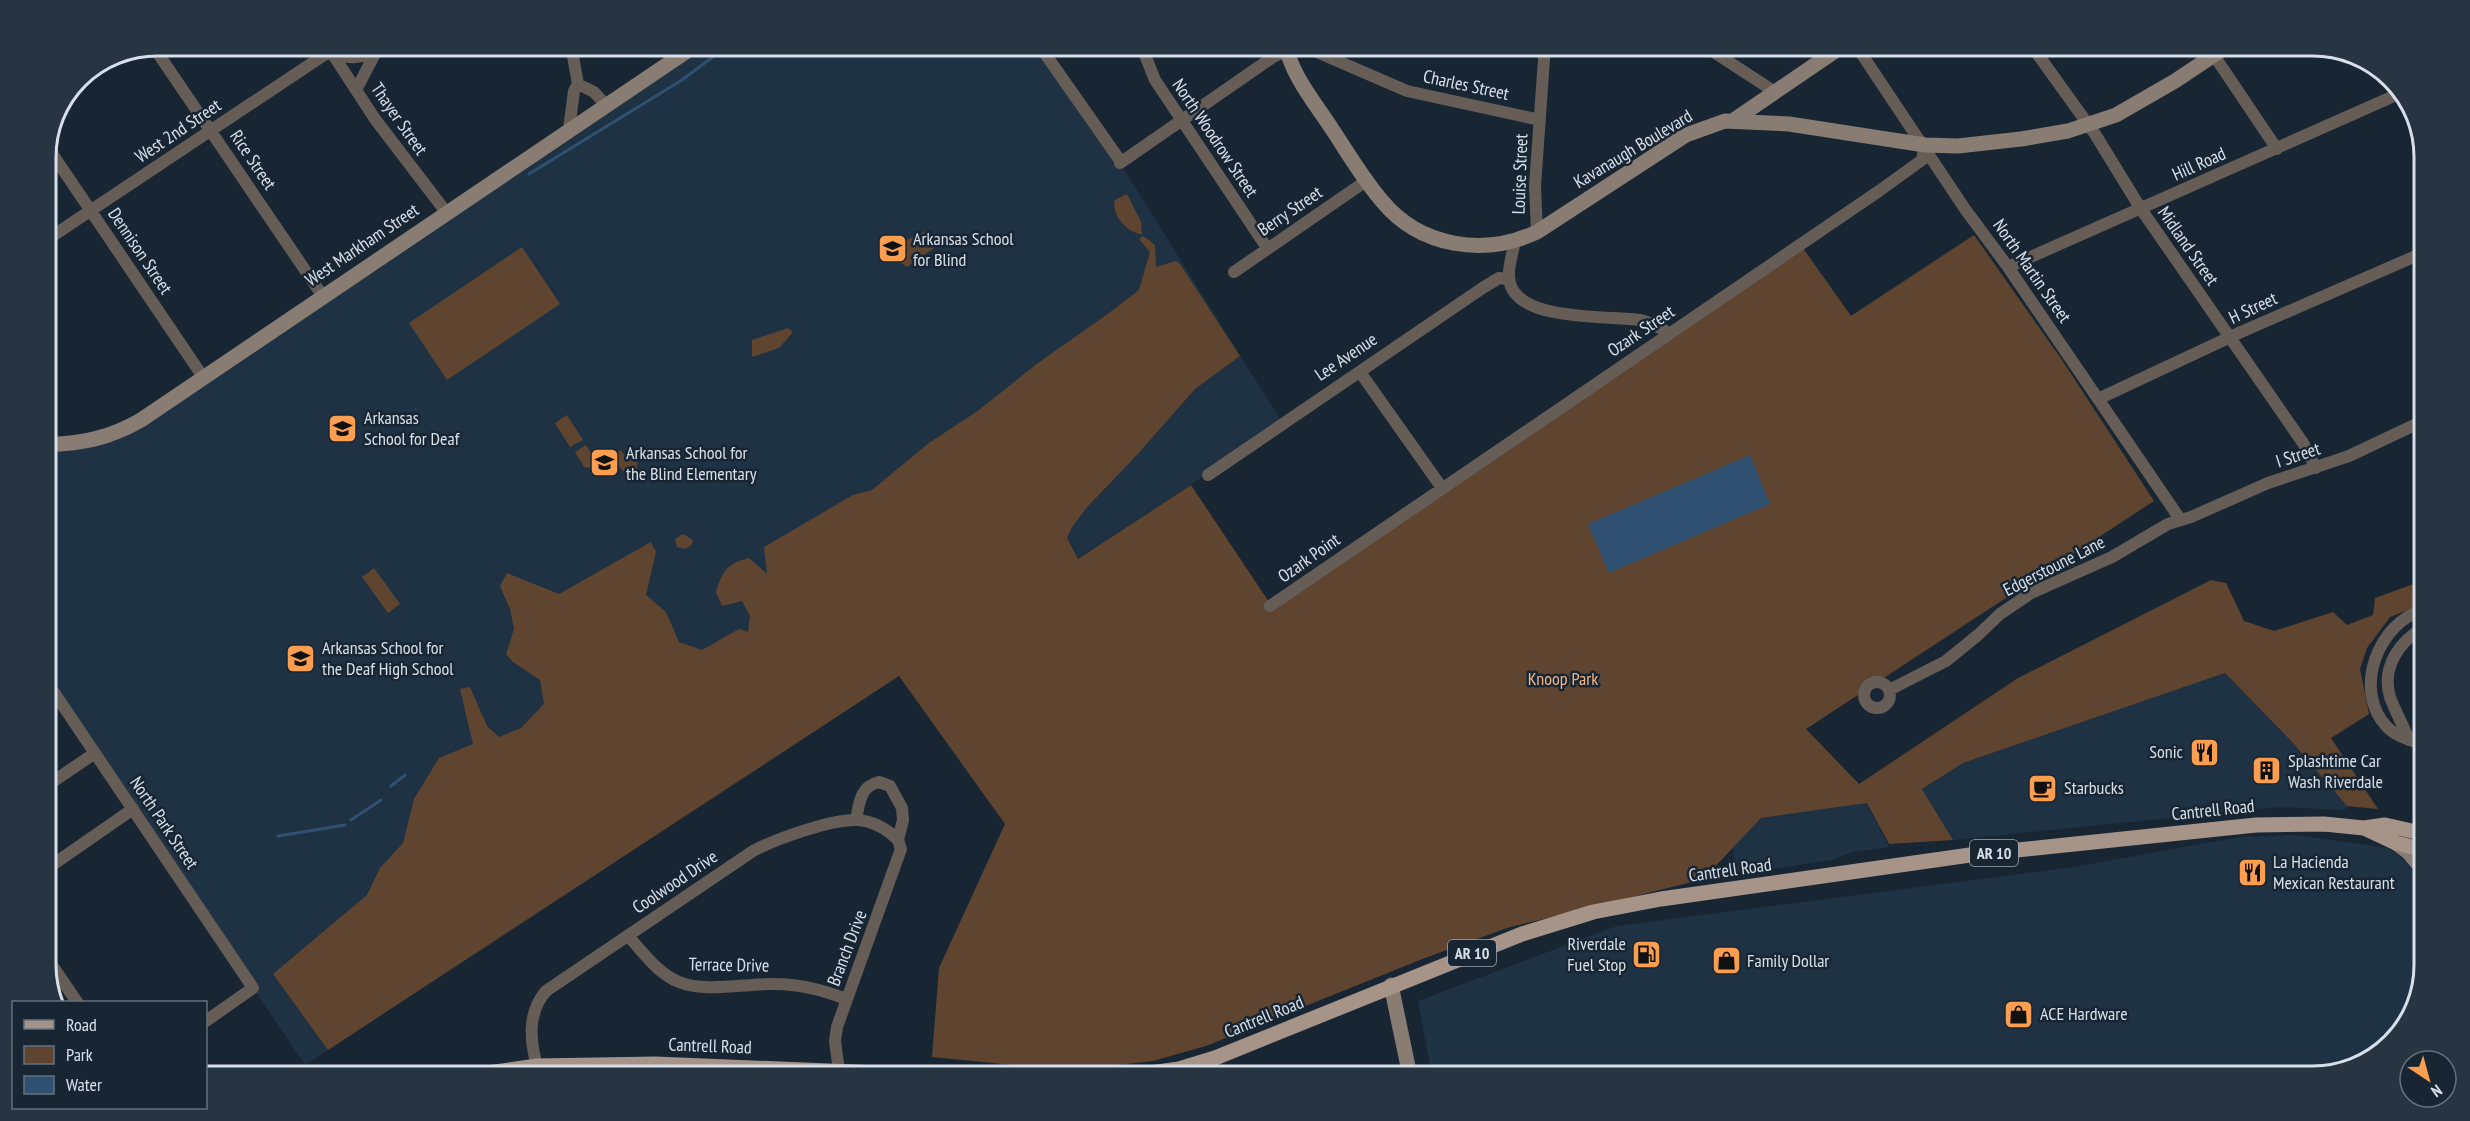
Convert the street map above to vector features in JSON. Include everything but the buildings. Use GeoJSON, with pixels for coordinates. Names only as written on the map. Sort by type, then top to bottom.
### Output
{"type":"FeatureCollection","features":[{"type":"Feature","properties":{"kind":"main road","name":"Cantrell Road"},"geometry":{"type":"LineString","coordinates":[[1189,1066],[1215,1058],[1391,985],[1554,922],[1660,899],[1970,855],[2256,825],[2324,824],[2364,828],[2385,825],[2414,832]]}},
{"type":"Feature","properties":{"kind":"main road","name":"Cantrell Road"},"geometry":{"type":"LineString","coordinates":[[2364,828],[2396,843],[2414,847]]}},
{"type":"Feature","properties":{"kind":"main road","name":"Cantrell Road"},"geometry":{"type":"LineString","coordinates":[[537,1066],[655,1064],[708,1066]]}},
{"type":"Feature","properties":{"kind":"street","name":"Rice Street"},"geometry":{"type":"LineString","coordinates":[[160,56],[322,296]]}},
{"type":"Feature","properties":{"kind":"street","name":"West 2nd Street"},"geometry":{"type":"LineString","coordinates":[[56,234],[317,56]]}},
{"type":"Feature","properties":{"kind":"street","name":"Thayer Street"},"geometry":{"type":"LineString","coordinates":[[333,56],[389,138],[446,212]]}},
{"type":"Feature","properties":{"kind":"street"},"geometry":{"type":"LineString","coordinates":[[356,90],[374,56]]}},
{"type":"Feature","properties":{"kind":"street"},"geometry":{"type":"LineString","coordinates":[[569,129],[574,91],[578,84],[573,56]]}},
{"type":"Feature","properties":{"kind":"street","name":"West Markham Street"},"geometry":{"type":"LineString","coordinates":[[56,445],[109,436],[141,420],[680,56]]}},
{"type":"Feature","properties":{"kind":"street"},"geometry":{"type":"LineString","coordinates":[[1047,56],[1120,163],[1274,56]]}},
{"type":"Feature","properties":{"kind":"street","name":"North Woodrow Street"},"geometry":{"type":"LineString","coordinates":[[1145,56],[1150,72],[1267,248]]}},
{"type":"Feature","properties":{"kind":"street","name":"Kavanaugh Boulevard"},"geometry":{"type":"LineString","coordinates":[[1290,56],[1307,90],[1366,181],[1396,215],[1428,236],[1472,246],[1515,241],[1537,232],[1686,135],[1707,126],[1734,120],[1789,124],[1925,145],[1958,146],[2021,139],[2068,131],[2116,115],[2201,56]]}},
{"type":"Feature","properties":{"kind":"street","name":"Charles Street"},"geometry":{"type":"LineString","coordinates":[[1323,56],[1407,91],[1540,120]]}},
{"type":"Feature","properties":{"kind":"street","name":"Louise Street"},"geometry":{"type":"LineString","coordinates":[[1537,232],[1535,186],[1544,56]]}},
{"type":"Feature","properties":{"kind":"street"},"geometry":{"type":"LineString","coordinates":[[1720,56],[1775,92]]}},
{"type":"Feature","properties":{"kind":"street"},"geometry":{"type":"LineString","coordinates":[[1734,120],[1828,56]]}},
{"type":"Feature","properties":{"kind":"street","name":"North Martin Street"},"geometry":{"type":"LineString","coordinates":[[1863,56],[1925,145],[1965,209],[2008,267],[2180,519]]}},
{"type":"Feature","properties":{"kind":"street","name":"Midland Street"},"geometry":{"type":"LineString","coordinates":[[2039,56],[2088,124],[2141,209],[2303,443],[2316,468]]}},
{"type":"Feature","properties":{"kind":"street"},"geometry":{"type":"LineString","coordinates":[[2214,56],[2277,149]]}},
{"type":"Feature","properties":{"kind":"street"},"geometry":{"type":"LineString","coordinates":[[578,84],[594,92],[606,105]]}},
{"type":"Feature","properties":{"kind":"street","name":"Hill Road"},"geometry":{"type":"LineString","coordinates":[[2008,267],[2394,96]]}},
{"type":"Feature","properties":{"kind":"street","name":"Ozark Street"},"geometry":{"type":"LineString","coordinates":[[1367,539],[1918,163],[1924,155],[1925,145]]}},
{"type":"Feature","properties":{"kind":"street","name":"Dennison Street"},"geometry":{"type":"LineString","coordinates":[[56,159],[203,377]]}},
{"type":"Feature","properties":{"kind":"street","name":"Berry Street"},"geometry":{"type":"LineString","coordinates":[[1234,272],[1366,181]]}},
{"type":"Feature","properties":{"kind":"street"},"geometry":{"type":"LineString","coordinates":[[1515,241],[1508,279],[1517,295],[1539,310],[1642,320],[1669,333]]}},
{"type":"Feature","properties":{"kind":"street","name":"H Street"},"geometry":{"type":"LineString","coordinates":[[2098,399],[2414,257]]}},
{"type":"Feature","properties":{"kind":"street","name":"Lee Avenue"},"geometry":{"type":"LineString","coordinates":[[1208,475],[1484,286],[1499,278],[1508,279]]}},
{"type":"Feature","properties":{"kind":"street"},"geometry":{"type":"LineString","coordinates":[[1360,372],[1442,488]]}},
{"type":"Feature","properties":{"kind":"street","name":"I Street"},"geometry":{"type":"LineString","coordinates":[[2180,519],[2191,517],[2236,496],[2349,456],[2414,425]]}},
{"type":"Feature","properties":{"kind":"street","name":"Edgerstoune Lane"},"geometry":{"type":"LineString","coordinates":[[1889,690],[1946,661],[1970,643],[2001,614],[2031,593],[2112,557],[2180,519]]}},
{"type":"Feature","properties":{"kind":"street","name":"Ozark Point"},"geometry":{"type":"LineString","coordinates":[[1270,606],[1367,539]]}},
{"type":"Feature","properties":{"kind":"street"},"geometry":{"type":"LineString","coordinates":[[2414,615],[2402,621],[2384,639],[2375,660],[2371,678],[2373,696],[2381,718],[2395,734],[2414,742]]}},
{"type":"Feature","properties":{"kind":"street"},"geometry":{"type":"LineString","coordinates":[[2409,740],[2389,694],[2389,674],[2394,657],[2404,641],[2414,634]]}},
{"type":"Feature","properties":{"kind":"street","name":"North Park Street"},"geometry":{"type":"LineString","coordinates":[[56,704],[95,753],[253,988],[207,1020]]}},
{"type":"Feature","properties":{"kind":"street"},"geometry":{"type":"LineString","coordinates":[[56,780],[95,753]]}},
{"type":"Feature","properties":{"kind":"street","name":"Branch Drive"},"geometry":{"type":"LineString","coordinates":[[839,1066],[836,1034],[846,999],[898,861],[901,844],[898,840],[903,820],[903,808],[887,784],[872,784],[866,789],[860,801],[856,820]]}},
{"type":"Feature","properties":{"kind":"street"},"geometry":{"type":"LineString","coordinates":[[56,862],[133,809]]}},
{"type":"Feature","properties":{"kind":"street"},"geometry":{"type":"LineString","coordinates":[[856,820],[883,827],[898,840]]}},
{"type":"Feature","properties":{"kind":"street","name":"Coolwood Drive"},"geometry":{"type":"LineString","coordinates":[[537,1066],[531,1029],[535,1010],[542,996],[554,986],[761,847],[779,839],[839,822],[856,820]]}},
{"type":"Feature","properties":{"kind":"street"},"geometry":{"type":"LineString","coordinates":[[2396,843],[2414,859]]}},
{"type":"Feature","properties":{"kind":"street","name":"Terrace Drive"},"geometry":{"type":"LineString","coordinates":[[628,936],[657,967],[672,979],[684,984],[791,985],[815,988],[846,999]]}},
{"type":"Feature","properties":{"kind":"street"},"geometry":{"type":"LineString","coordinates":[[56,971],[76,1001]]}},
{"type":"Feature","properties":{"kind":"street"},"geometry":{"type":"LineString","coordinates":[[1391,985],[1408,1066]]}},
{"type":"Feature","properties":{"kind":"shaded area"},"geometry":{"type":"Polygon","coordinates":[[[679,56],[1046,56],[1120,163],[1283,424],[305,1065],[56,695],[56,448],[99,439],[679,56]]]}},
{"type":"Feature","properties":{"kind":"shaded area"},"geometry":{"type":"Polygon","coordinates":[[[2225,673],[2293,743],[2347,806],[2345,810],[2279,807],[1953,840],[1922,789],[1963,763],[2225,673]]]}},
{"type":"Feature","properties":{"kind":"shaded area"},"geometry":{"type":"Polygon","coordinates":[[[1867,803],[1889,847],[1853,852],[1832,860],[1736,874],[1733,847],[1761,818],[1867,803]]]}},
{"type":"Feature","properties":{"kind":"shaded area"},"geometry":{"type":"Polygon","coordinates":[[[2295,835],[2389,848],[2414,870],[2413,984],[2407,1003],[2397,1021],[2380,1040],[2358,1055],[2340,1062],[2314,1066],[1430,1066],[1418,1001],[1617,926],[2074,867],[2239,837],[2295,835]]]}},
{"type":"Feature","properties":{"kind":"green space"},"geometry":{"type":"Polygon","coordinates":[[[1127,194],[1141,222],[1142,234],[1126,227],[1115,211],[1115,200],[1127,194]]]}},
{"type":"Feature","properties":{"kind":"green space"},"geometry":{"type":"Polygon","coordinates":[[[926,231],[944,241],[907,267],[890,255],[889,248],[926,231]]]}},
{"type":"Feature","properties":{"kind":"green space","name":"Knoop Park"},"geometry":{"type":"Polygon","coordinates":[[[1974,235],[2062,360],[2154,501],[1806,729],[1859,784],[2018,678],[2211,580],[2226,583],[2244,621],[2274,631],[2333,612],[2347,625],[2373,615],[2375,598],[2414,584],[2414,607],[2390,617],[2367,648],[2360,669],[2369,714],[2331,738],[2378,809],[2347,806],[2293,743],[2225,673],[1963,763],[1922,789],[1953,840],[1889,844],[1867,803],[1761,818],[1709,873],[1696,881],[1507,928],[1425,958],[1206,1046],[1153,1061],[1107,1066],[1024,1066],[932,1057],[939,968],[1005,824],[899,676],[328,1050],[273,974],[367,895],[380,868],[403,843],[414,799],[439,758],[473,744],[460,689],[470,687],[487,726],[499,737],[521,728],[544,704],[540,680],[513,662],[506,654],[514,629],[510,609],[500,586],[507,573],[559,594],[651,542],[656,552],[646,595],[666,612],[679,642],[702,650],[739,629],[748,632],[750,616],[742,601],[722,606],[716,592],[727,569],[736,562],[749,558],[767,574],[764,547],[853,495],[872,490],[929,443],[979,410],[1038,363],[1139,290],[1150,252],[1139,239],[1143,236],[1155,245],[1156,267],[1176,261],[1180,264],[1240,356],[1195,389],[1088,506],[1072,527],[1067,538],[1078,559],[1191,485],[1271,605],[1798,241],[1851,316],[1974,235]]]}},
{"type":"Feature","properties":{"kind":"green space"},"geometry":{"type":"Polygon","coordinates":[[[522,247],[560,304],[447,380],[409,323],[522,247]]]}},
{"type":"Feature","properties":{"kind":"green space"},"geometry":{"type":"Polygon","coordinates":[[[788,328],[793,332],[779,348],[752,357],[752,340],[788,328]]]}},
{"type":"Feature","properties":{"kind":"green space"},"geometry":{"type":"Polygon","coordinates":[[[567,415],[583,440],[570,447],[555,423],[567,415]]]}},
{"type":"Feature","properties":{"kind":"green space"},"geometry":{"type":"Polygon","coordinates":[[[586,445],[598,464],[592,468],[584,467],[575,452],[586,445]]]}},
{"type":"Feature","properties":{"kind":"green space"},"geometry":{"type":"Polygon","coordinates":[[[635,449],[637,470],[627,477],[612,456],[621,450],[625,456],[635,449]]]}},
{"type":"Feature","properties":{"kind":"green space"},"geometry":{"type":"Polygon","coordinates":[[[683,534],[693,540],[686,549],[677,547],[675,539],[683,534]]]}},
{"type":"Feature","properties":{"kind":"green space"},"geometry":{"type":"Polygon","coordinates":[[[374,568],[400,604],[388,613],[362,577],[374,568]]]}},
{"type":"Feature","properties":{"kind":"water"},"geometry":{"type":"Polygon","coordinates":[[[1750,455],[1770,504],[1609,573],[1588,524],[1750,455]]]}},
{"type":"Feature","properties":{"kind":"waterway"},"geometry":{"type":"LineString","coordinates":[[529,174],[682,80],[714,56]]}},
{"type":"Feature","properties":{"kind":"waterway"},"geometry":{"type":"LineString","coordinates":[[391,786],[405,775]]}},
{"type":"Feature","properties":{"kind":"waterway"},"geometry":{"type":"LineString","coordinates":[[351,820],[381,800]]}},
{"type":"Feature","properties":{"kind":"waterway"},"geometry":{"type":"LineString","coordinates":[[278,836],[345,825]]}},
{"type":"Feature","properties":{"kind":"place","name":"Arkansas School for Blind"},"geometry":{"type":"Point","coordinates":[892,249]}},
{"type":"Feature","properties":{"kind":"place","name":"Arkansas School for Deaf"},"geometry":{"type":"Point","coordinates":[343,428]}},
{"type":"Feature","properties":{"kind":"place","name":"Arkansas School for the Blind Elementary"},"geometry":{"type":"Point","coordinates":[605,463]}},
{"type":"Feature","properties":{"kind":"place","name":"Arkansas School for the Deaf High School"},"geometry":{"type":"Point","coordinates":[301,658]}},
{"type":"Feature","properties":{"kind":"place","name":"Sonic"},"geometry":{"type":"Point","coordinates":[2204,752]}},
{"type":"Feature","properties":{"kind":"place","name":"Splashtime Car Wash Riverdale"},"geometry":{"type":"Point","coordinates":[2267,771]}},
{"type":"Feature","properties":{"kind":"place","name":"Starbucks"},"geometry":{"type":"Point","coordinates":[2043,788]}},
{"type":"Feature","properties":{"kind":"place","name":"La Hacienda Mexican Restaurant"},"geometry":{"type":"Point","coordinates":[2252,872]}},
{"type":"Feature","properties":{"kind":"place","name":"Riverdale Fuel Stop"},"geometry":{"type":"Point","coordinates":[1647,954]}},
{"type":"Feature","properties":{"kind":"place","name":"Family Dollar"},"geometry":{"type":"Point","coordinates":[1726,961]}},
{"type":"Feature","properties":{"kind":"place","name":"ACE Hardware"},"geometry":{"type":"Point","coordinates":[2019,1014]}}]}
